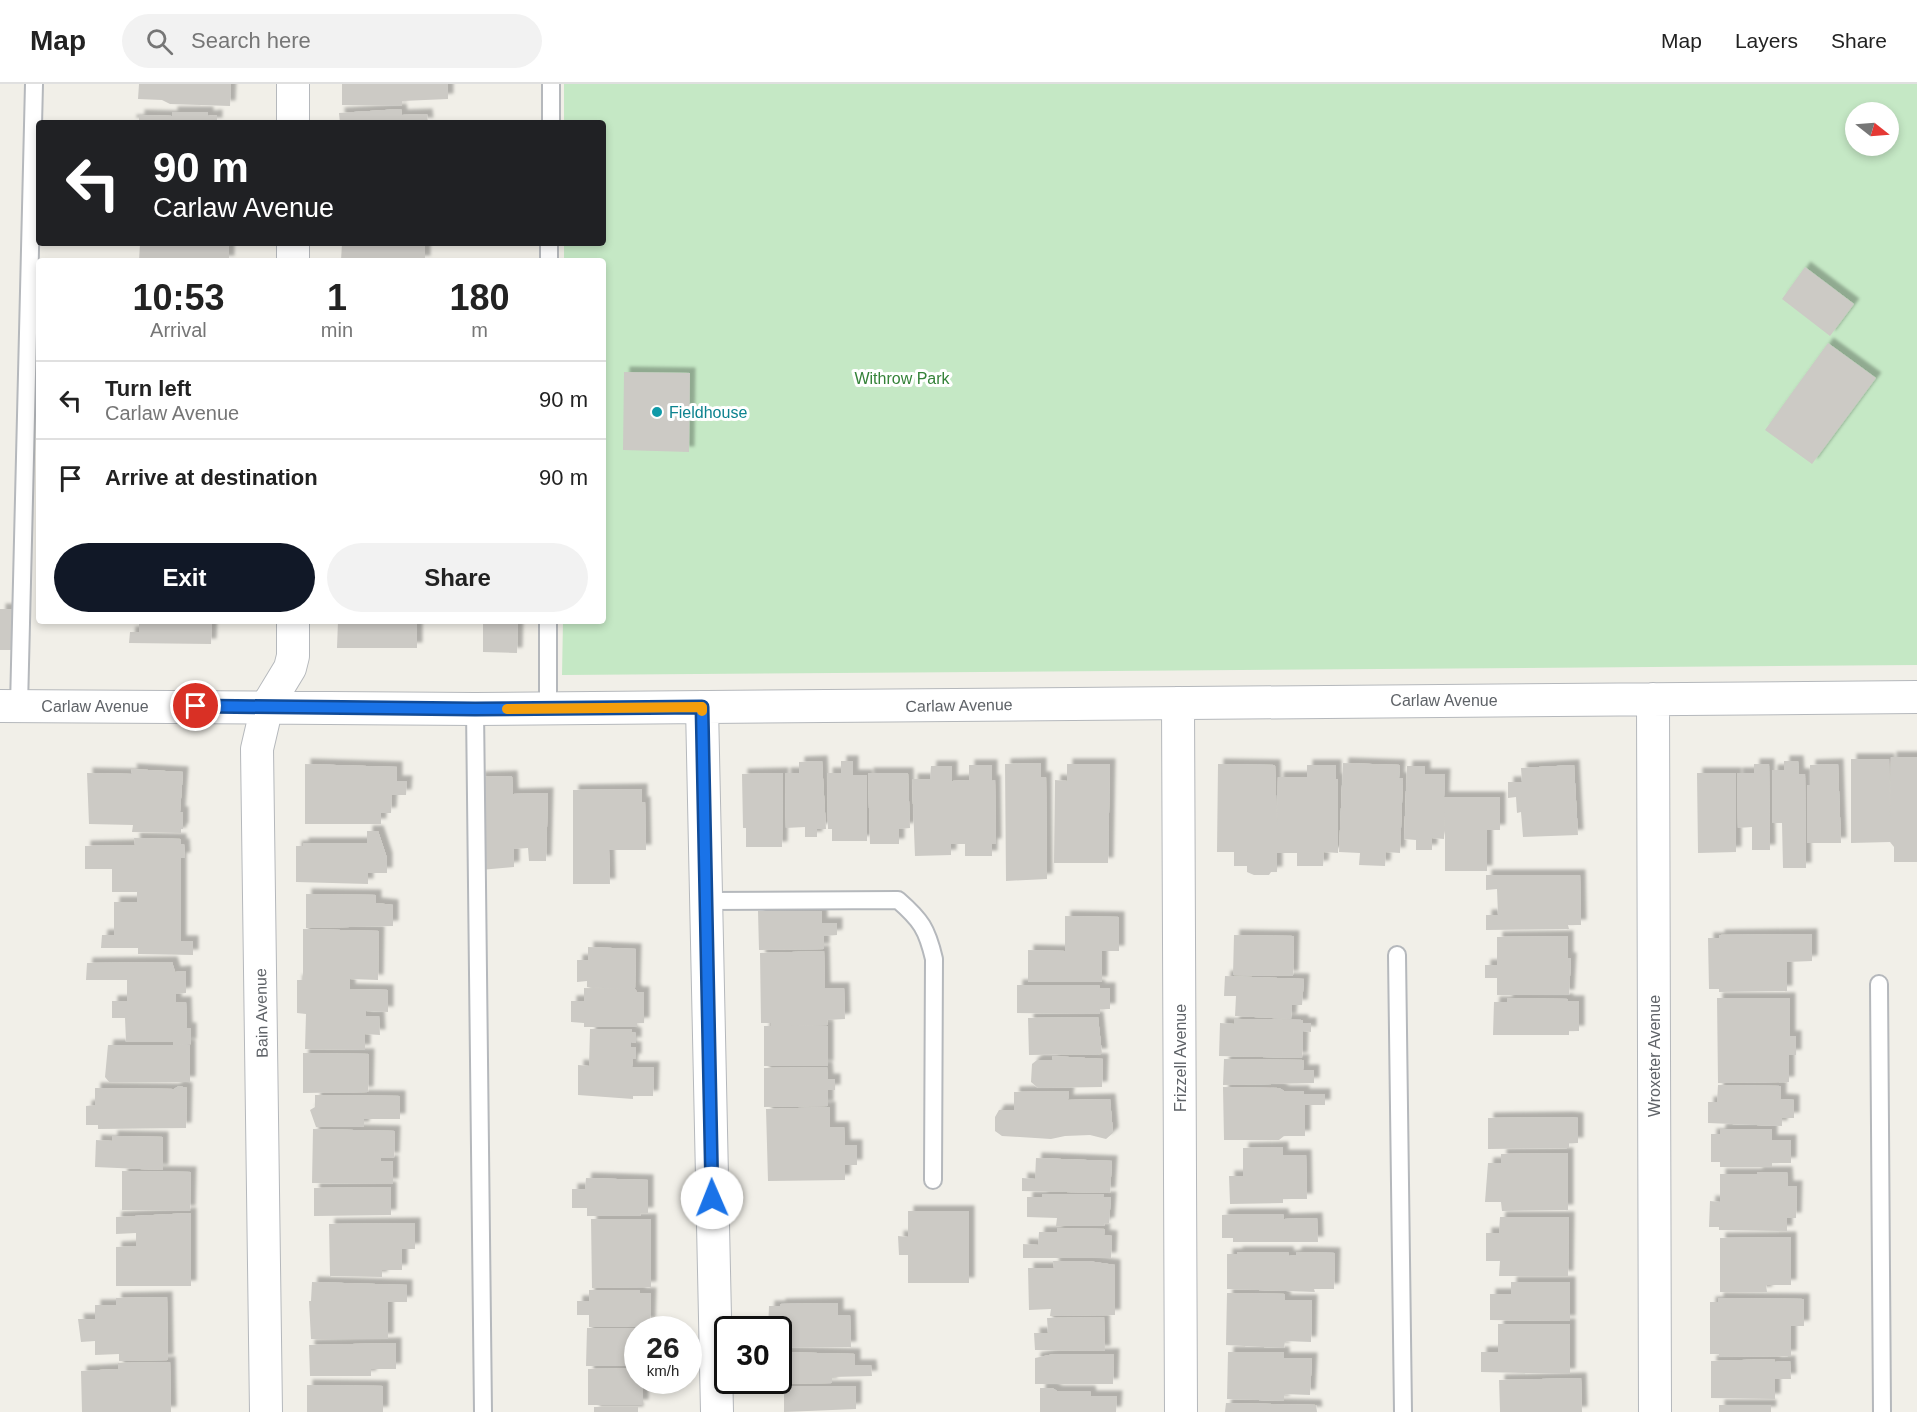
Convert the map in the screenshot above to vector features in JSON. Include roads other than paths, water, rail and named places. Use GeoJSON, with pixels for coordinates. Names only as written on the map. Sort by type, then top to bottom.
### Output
{"type":"FeatureCollection","features":[{"type":"Feature","properties":{"kind":"street"},"geometry":{"type":"LineString","coordinates":[[293,84],[293,120]]}},
{"type":"Feature","properties":{"kind":"street","name":"Bain Avenue"},"geometry":{"type":"LineString","coordinates":[[266,1412],[257,749],[267,706],[290,668],[293,656],[293,624]]}},
{"type":"Feature","properties":{"kind":"street","name":"Carlaw Avenue"},"geometry":{"type":"LineString","coordinates":[[10,706],[475,709],[1917,697]]}},
{"type":"Feature","properties":{"kind":"street","name":"Wroxeter Avenue"},"geometry":{"type":"LineString","coordinates":[[1653,699],[1655,1412]]}},
{"type":"Feature","properties":{"kind":"street","name":"Frizzell Avenue"},"geometry":{"type":"LineString","coordinates":[[1178,703],[1181,1412]]}},
{"type":"Feature","properties":{"kind":"street"},"geometry":{"type":"LineString","coordinates":[[702,707],[717,1412]]}},
{"type":"Feature","properties":{"kind":"lane"},"geometry":{"type":"LineString","coordinates":[[10,706],[34,84]]}},
{"type":"Feature","properties":{"kind":"lane"},"geometry":{"type":"LineString","coordinates":[[551,84],[551,120]]}},
{"type":"Feature","properties":{"kind":"lane"},"geometry":{"type":"LineString","coordinates":[[548,624],[548,708]]}},
{"type":"Feature","properties":{"kind":"lane"},"geometry":{"type":"LineString","coordinates":[[475,709],[483,1412]]}},
{"type":"Feature","properties":{"kind":"lane"},"geometry":{"type":"LineString","coordinates":[[706,901],[898,900],[919,918],[929,935],[933,959],[933,1180]]}},
{"type":"Feature","properties":{"kind":"lane"},"geometry":{"type":"LineString","coordinates":[[1397,955],[1403,1412]]}},
{"type":"Feature","properties":{"kind":"lane"},"geometry":{"type":"LineString","coordinates":[[1879,984],[1882,1412]]}},
{"type":"Feature","properties":{"kind":"place","name":"Fieldhouse"},"geometry":{"type":"Point","coordinates":[657,412]}},
{"type":"Feature","properties":{"kind":"park label","name":"Withrow Park"},"geometry":{"type":"Point","coordinates":[902,378]}}]}
